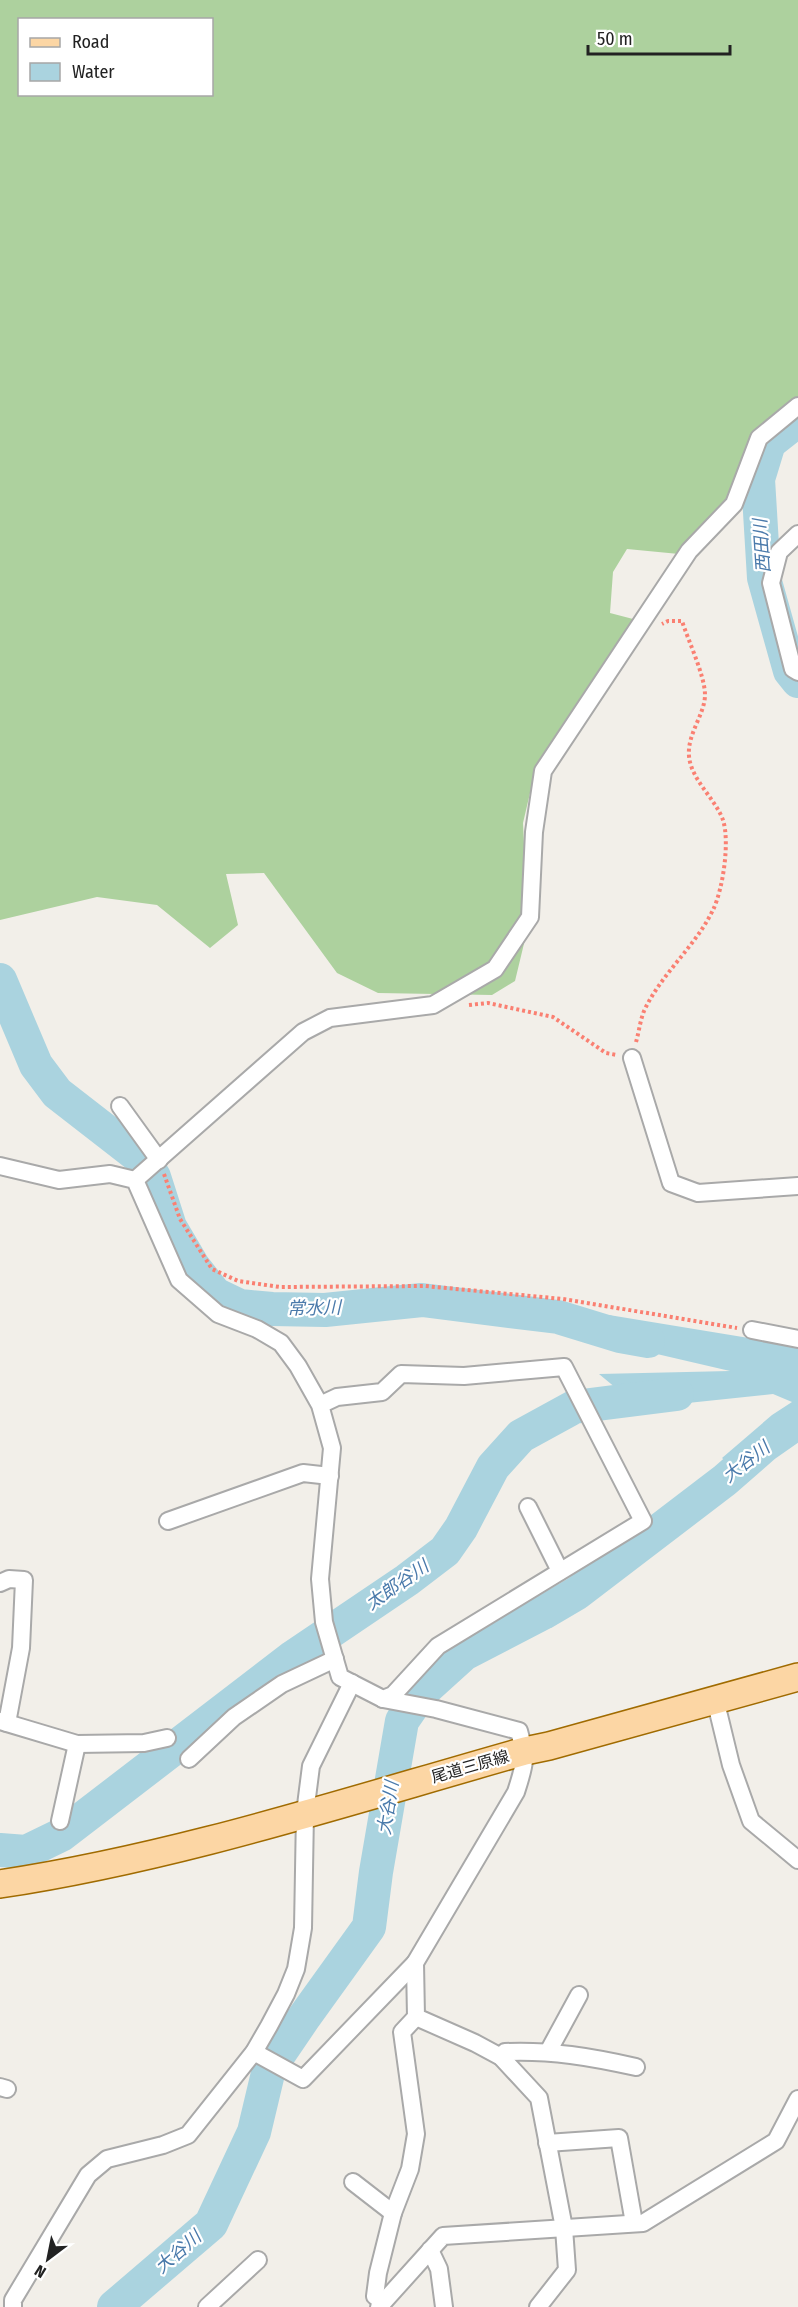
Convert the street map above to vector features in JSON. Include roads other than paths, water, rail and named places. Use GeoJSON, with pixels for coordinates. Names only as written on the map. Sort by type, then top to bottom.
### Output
{"type":"FeatureCollection","features":[{"type":"Feature","properties":{"kind":"main road","name":"尾道三原線"},"geometry":{"type":"LineString","coordinates":[[0,1884],[57,1876],[169,1852],[525,1751],[798,1677]]}},
{"type":"Feature","properties":{"kind":"street"},"geometry":{"type":"LineString","coordinates":[[135,1180],[303,1032],[330,1018],[433,1005],[495,969],[530,917],[534,832],[543,771],[689,551],[734,504],[759,438],[798,406]]}},
{"type":"Feature","properties":{"kind":"street"},"geometry":{"type":"LineString","coordinates":[[798,534],[780,552],[771,583],[793,669],[798,672]]}},
{"type":"Feature","properties":{"kind":"street"},"geometry":{"type":"LineString","coordinates":[[633,1058],[671,1183],[698,1193],[798,1186]]}},
{"type":"Feature","properties":{"kind":"street"},"geometry":{"type":"LineString","coordinates":[[120,1106],[159,1160]]}},
{"type":"Feature","properties":{"kind":"street"},"geometry":{"type":"LineString","coordinates":[[0,1166],[59,1180],[110,1174],[135,1180]]}},
{"type":"Feature","properties":{"kind":"street"},"geometry":{"type":"LineString","coordinates":[[135,1180],[179,1280],[218,1314],[257,1329],[281,1343],[298,1366],[320,1405],[332,1448],[320,1578],[324,1622],[340,1677],[383,1699],[436,1709],[519,1731],[525,1751],[525,1764],[516,1792],[415,1963],[303,2079],[254,2052]]}},
{"type":"Feature","properties":{"kind":"street"},"geometry":{"type":"LineString","coordinates":[[753,1330],[798,1339]]}},
{"type":"Feature","properties":{"kind":"street"},"geometry":{"type":"LineString","coordinates":[[320,1405],[337,1397],[382,1392],[401,1374],[464,1376],[564,1367],[643,1521],[438,1646],[393,1695],[383,1699]]}},
{"type":"Feature","properties":{"kind":"street"},"geometry":{"type":"LineString","coordinates":[[168,1521],[303,1473],[330,1476]]}},
{"type":"Feature","properties":{"kind":"street"},"geometry":{"type":"LineString","coordinates":[[528,1507],[560,1571]]}},
{"type":"Feature","properties":{"kind":"street"},"geometry":{"type":"LineString","coordinates":[[0,1583],[9,1580],[24,1580],[21,1648],[4,1722],[77,1744],[144,1743],[167,1738]]}},
{"type":"Feature","properties":{"kind":"street"},"geometry":{"type":"LineString","coordinates":[[189,1759],[234,1717],[333,1653]]}},
{"type":"Feature","properties":{"kind":"street"},"geometry":{"type":"LineString","coordinates":[[13,2307],[13,2300],[88,2175],[107,2159],[163,2145],[188,2135],[254,2052],[286,1994],[296,1969],[303,1928],[305,1813],[311,1766],[352,1683]]}},
{"type":"Feature","properties":{"kind":"street"},"geometry":{"type":"LineString","coordinates":[[715,1699],[731,1765],[752,1821],[798,1860]]}},
{"type":"Feature","properties":{"kind":"street"},"geometry":{"type":"LineString","coordinates":[[60,1821],[77,1744]]}},
{"type":"Feature","properties":{"kind":"street"},"geometry":{"type":"LineString","coordinates":[[415,1963],[416,2018],[402,2032],[416,2133],[410,2169],[393,2213],[378,2273],[375,2296],[381,2305],[443,2236],[643,2223],[798,2128]]}},
{"type":"Feature","properties":{"kind":"street"},"geometry":{"type":"LineString","coordinates":[[548,2052],[579,1995]]}},
{"type":"Feature","properties":{"kind":"street"},"geometry":{"type":"LineString","coordinates":[[416,2018],[475,2043],[501,2057],[539,2098],[564,2228],[567,2270],[538,2307]]}},
{"type":"Feature","properties":{"kind":"street"},"geometry":{"type":"LineString","coordinates":[[501,2057],[505,2052],[548,2052],[578,2055],[636,2067]]}},
{"type":"Feature","properties":{"kind":"street"},"geometry":{"type":"LineString","coordinates":[[776,2141],[798,2098]]}},
{"type":"Feature","properties":{"kind":"street"},"geometry":{"type":"LineString","coordinates":[[548,2143],[620,2138],[634,2223]]}},
{"type":"Feature","properties":{"kind":"street"},"geometry":{"type":"LineString","coordinates":[[353,2182],[393,2213]]}},
{"type":"Feature","properties":{"kind":"street"},"geometry":{"type":"LineString","coordinates":[[430,2250],[439,2269],[444,2307]]}},
{"type":"Feature","properties":{"kind":"street"},"geometry":{"type":"LineString","coordinates":[[207,2307],[258,2260]]}},
{"type":"Feature","properties":{"kind":"water"},"geometry":{"type":"Polygon","coordinates":[[[609,1315],[798,1346],[798,1432],[740,1474],[722,1458],[772,1415],[792,1402],[773,1394],[640,1408],[599,1374],[730,1371],[601,1341],[609,1315]]]}},
{"type":"Feature","properties":{"kind":"waterway","name":"西田川"},"geometry":{"type":"LineString","coordinates":[[798,420],[769,443],[758,479],[764,578],[790,671],[798,681]]}},
{"type":"Feature","properties":{"kind":"waterway","name":"常水川"},"geometry":{"type":"LineString","coordinates":[[0,980],[36,1065],[57,1093],[142,1159],[154,1177],[170,1227],[193,1266],[215,1294],[240,1306],[272,1309],[325,1310],[422,1300],[558,1317],[620,1336],[648,1341]]}},
{"type":"Feature","properties":{"kind":"waterway","name":"太郎谷川"},"geometry":{"type":"LineString","coordinates":[[0,1850],[26,1852],[61,1835],[293,1657],[407,1580],[445,1551],[461,1528],[493,1467],[521,1436],[574,1407],[677,1394]]}},
{"type":"Feature","properties":{"kind":"waterway","name":"大谷川"},"geometry":{"type":"LineString","coordinates":[[114,2307],[211,2224],[254,2132],[269,2069],[369,1927],[402,1721],[422,1692],[464,1654],[577,1593],[725,1480],[765,1445],[798,1422]]}}]}
